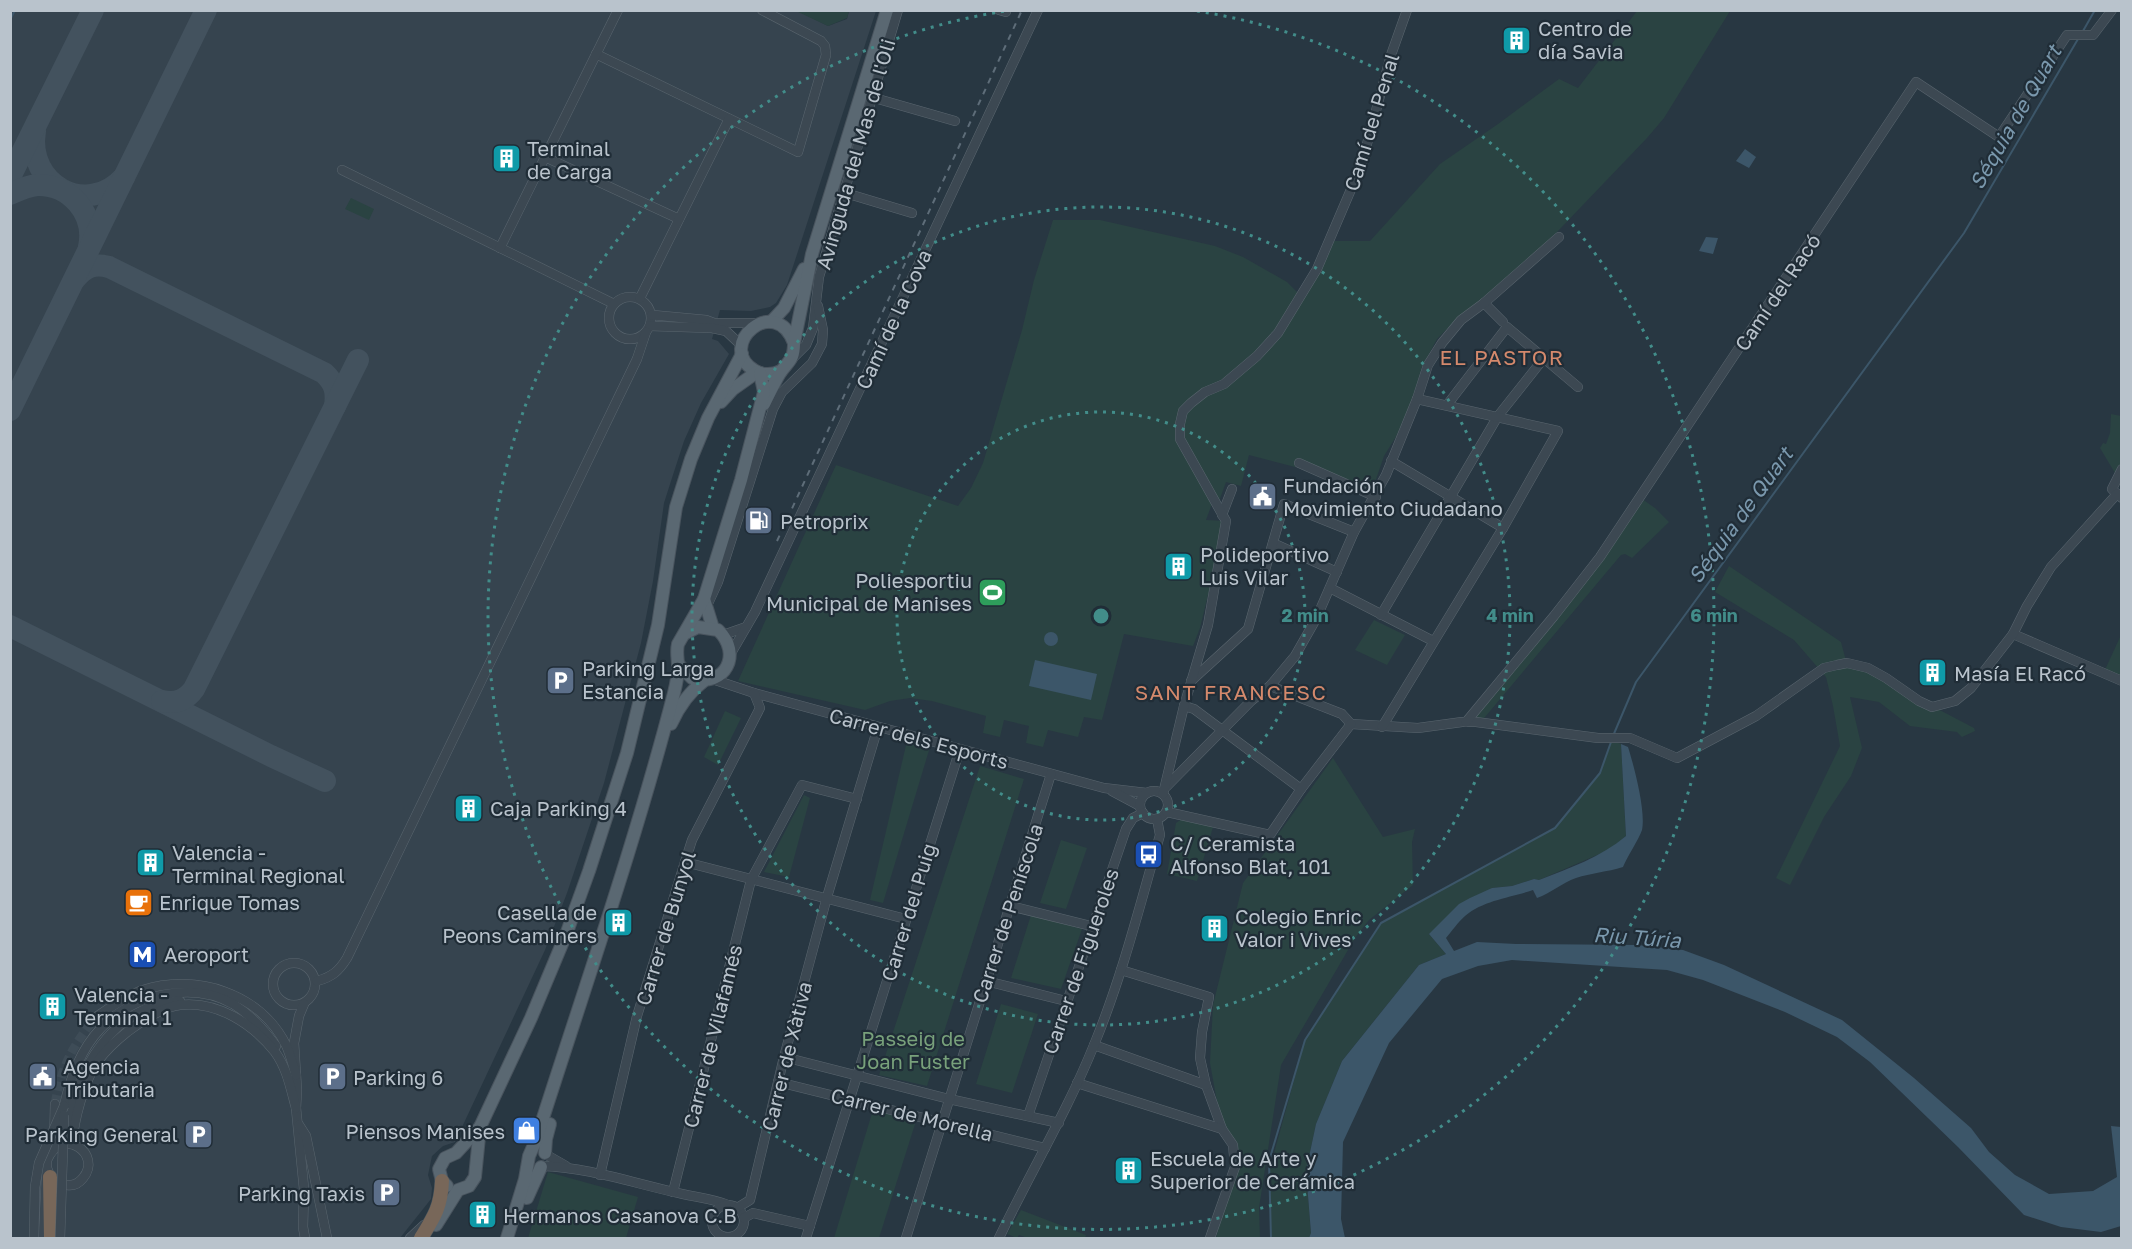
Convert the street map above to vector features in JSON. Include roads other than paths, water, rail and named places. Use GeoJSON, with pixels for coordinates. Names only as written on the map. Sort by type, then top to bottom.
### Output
{"type":"FeatureCollection","features":[{"type":"Feature","properties":{"kind":"highway"},"geometry":{"type":"LineString","coordinates":[[48,1173],[51,1239]]}},
{"type":"Feature","properties":{"kind":"highway"},"geometry":{"type":"LineString","coordinates":[[421,1239],[437,1213],[441,1200],[442,1181]]}},
{"type":"Feature","properties":{"kind":"main road"},"geometry":{"type":"LineString","coordinates":[[759,413],[781,371],[791,360],[794,352],[812,254],[887,10]]}},
{"type":"Feature","properties":{"kind":"main road"},"geometry":{"type":"LineString","coordinates":[[480,1127],[475,1177],[469,1186],[458,1190],[449,1188],[442,1181],[439,1169],[445,1158],[456,1153],[480,1127],[536,1008],[590,871],[627,753],[658,625],[676,507],[691,459],[708,418],[742,350],[747,332],[784,308],[812,254]]}},
{"type":"Feature","properties":{"kind":"main road"},"geometry":{"type":"LineString","coordinates":[[765,322],[786,329],[794,343]]}},
{"type":"Feature","properties":{"kind":"main road"},"geometry":{"type":"LineString","coordinates":[[742,350],[750,368],[759,373],[767,375],[781,371]]}},
{"type":"Feature","properties":{"kind":"main road"},"geometry":{"type":"LineString","coordinates":[[685,634],[705,604],[741,480],[764,392],[759,373]]}},
{"type":"Feature","properties":{"kind":"main road"},"geometry":{"type":"LineString","coordinates":[[708,418],[733,388],[759,373]]}},
{"type":"Feature","properties":{"kind":"main road"},"geometry":{"type":"LineString","coordinates":[[658,752],[684,699],[693,688],[722,673],[726,668],[730,655],[729,644],[718,631],[705,604]]}},
{"type":"Feature","properties":{"kind":"main road"},"geometry":{"type":"LineString","coordinates":[[513,1239],[530,1189],[541,1167],[532,1165],[546,1139],[575,1040],[589,977],[658,752],[675,690],[678,664],[676,651],[681,637],[698,627],[718,631]]}},
{"type":"Feature","properties":{"kind":"main road"},"geometry":{"type":"LineString","coordinates":[[678,664],[692,678],[709,679]]}},
{"type":"Feature","properties":{"kind":"main road"},"geometry":{"type":"LineString","coordinates":[[456,1153],[468,1156],[475,1166]]}},
{"type":"Feature","properties":{"kind":"main road"},"geometry":{"type":"LineString","coordinates":[[507,1239],[525,1179],[538,1154]]}},
{"type":"Feature","properties":{"kind":"main road"},"geometry":{"type":"LineString","coordinates":[[428,1239],[458,1190]]}},
{"type":"Feature","properties":{"kind":"street"},"geometry":{"type":"LineString","coordinates":[[500,248],[618,10]]}},
{"type":"Feature","properties":{"kind":"street"},"geometry":{"type":"LineString","coordinates":[[596,54],[798,152],[826,55],[825,46],[820,41],[762,10]]}},
{"type":"Feature","properties":{"kind":"street","name":"Avinguda del Mas de l'Oli"},"geometry":{"type":"LineString","coordinates":[[791,360],[806,345],[813,328],[819,277],[842,192],[898,10]]}},
{"type":"Feature","properties":{"kind":"street","name":"Camí de la Cova"},"geometry":{"type":"LineString","coordinates":[[730,655],[756,612],[1038,10]]}},
{"type":"Feature","properties":{"kind":"street","name":"Camí del Penal"},"geometry":{"type":"LineString","coordinates":[[1224,518],[1180,439],[1183,411],[1205,392],[1224,384],[1257,356],[1278,333],[1317,269],[1361,166],[1391,55],[1407,10]]}},
{"type":"Feature","properties":{"kind":"street","name":"Camí del Racó"},"geometry":{"type":"LineString","coordinates":[[1466,722],[1600,557],[1916,82],[1999,137],[2067,35],[2093,35],[2112,10]]}},
{"type":"Feature","properties":{"kind":"street"},"geometry":{"type":"LineString","coordinates":[[871,98],[955,121]]}},
{"type":"Feature","properties":{"kind":"street"},"geometry":{"type":"LineString","coordinates":[[639,298],[729,119]]}},
{"type":"Feature","properties":{"kind":"street"},"geometry":{"type":"LineString","coordinates":[[545,157],[679,219]]}},
{"type":"Feature","properties":{"kind":"street"},"geometry":{"type":"LineString","coordinates":[[342,170],[614,304]]}},
{"type":"Feature","properties":{"kind":"street"},"geometry":{"type":"LineString","coordinates":[[842,192],[912,213]]}},
{"type":"Feature","properties":{"kind":"street"},"geometry":{"type":"LineString","coordinates":[[1351,724],[1269,835],[1167,812],[1157,819],[1147,817],[1142,809],[1143,797],[1147,793],[1164,791],[1251,701],[1270,686],[1295,656],[1330,588],[1354,532],[1376,497],[1417,399],[1428,365],[1461,320],[1484,303],[1559,237]]}},
{"type":"Feature","properties":{"kind":"street"},"geometry":{"type":"LineString","coordinates":[[314,977],[339,970],[347,958],[637,359],[648,329],[652,315],[645,302],[639,298],[626,297],[614,304],[609,318],[611,326],[620,336],[627,339],[634,339],[648,329],[712,328],[726,331],[742,350]]}},
{"type":"Feature","properties":{"kind":"street","name":"Avinguda del Mas de l'Oli"},"geometry":{"type":"LineString","coordinates":[[705,604],[718,582],[773,409],[782,392],[812,363],[822,344],[823,330],[817,298]]}},
{"type":"Feature","properties":{"kind":"street"},"geometry":{"type":"LineString","coordinates":[[1484,303],[1578,387]]}},
{"type":"Feature","properties":{"kind":"street"},"geometry":{"type":"LineString","coordinates":[[652,315],[706,320],[714,323],[765,322]]}},
{"type":"Feature","properties":{"kind":"street"},"geometry":{"type":"LineString","coordinates":[[1447,405],[1505,324]]}},
{"type":"Feature","properties":{"kind":"street"},"geometry":{"type":"LineString","coordinates":[[627,339],[637,359]]}},
{"type":"Feature","properties":{"kind":"street"},"geometry":{"type":"LineString","coordinates":[[1381,615],[1498,416],[1544,358]]}},
{"type":"Feature","properties":{"kind":"street"},"geometry":{"type":"LineString","coordinates":[[1382,727],[1503,528],[1558,431],[1417,399]]}},
{"type":"Feature","properties":{"kind":"street"},"geometry":{"type":"LineString","coordinates":[[1391,461],[1503,528]]}},
{"type":"Feature","properties":{"kind":"street"},"geometry":{"type":"LineString","coordinates":[[1299,463],[1376,497]]}},
{"type":"Feature","properties":{"kind":"street"},"geometry":{"type":"LineString","coordinates":[[1270,686],[1342,714],[1351,724],[1418,728],[1466,722],[1598,738],[1630,738],[1677,758],[1756,716],[1824,668],[1847,663],[1877,673],[1932,707],[1941,706],[1955,701],[1971,688],[2013,634],[2027,606],[2052,567],[2119,496],[2112,489],[2121,469]]}},
{"type":"Feature","properties":{"kind":"street"},"geometry":{"type":"LineString","coordinates":[[1167,812],[1168,802],[1164,791],[1190,682],[1208,625],[1224,518],[1232,489]]}},
{"type":"Feature","properties":{"kind":"street"},"geometry":{"type":"LineString","coordinates":[[1190,682],[1248,629],[1284,504],[1354,532]]}},
{"type":"Feature","properties":{"kind":"street"},"geometry":{"type":"LineString","coordinates":[[1273,543],[1337,572]]}},
{"type":"Feature","properties":{"kind":"street"},"geometry":{"type":"LineString","coordinates":[[1330,588],[1433,641]]}},
{"type":"Feature","properties":{"kind":"street"},"geometry":{"type":"LineString","coordinates":[[718,631],[746,627]]}},
{"type":"Feature","properties":{"kind":"street"},"geometry":{"type":"LineString","coordinates":[[2013,634],[2121,681]]}},
{"type":"Feature","properties":{"kind":"street"},"geometry":{"type":"LineString","coordinates":[[726,668],[735,687]]}},
{"type":"Feature","properties":{"kind":"street","name":"Carrer dels Esports"},"geometry":{"type":"LineString","coordinates":[[709,679],[1104,788],[1147,793]]}},
{"type":"Feature","properties":{"kind":"street","name":"Carrer de Bunyol"},"geometry":{"type":"LineString","coordinates":[[600,1175],[637,1016],[692,840],[760,708],[754,693]]}},
{"type":"Feature","properties":{"kind":"street"},"geometry":{"type":"LineString","coordinates":[[1184,706],[1194,709],[1301,789]]}},
{"type":"Feature","properties":{"kind":"street","name":"Carrer de Xàtiva"},"geometry":{"type":"LineString","coordinates":[[733,1206],[750,1200],[784,1057],[827,897],[878,727]]}},
{"type":"Feature","properties":{"kind":"street","name":"Carrer del Puig"},"geometry":{"type":"LineString","coordinates":[[806,1239],[960,749]]}},
{"type":"Feature","properties":{"kind":"street","name":"Carrer de Peníscola"},"geometry":{"type":"LineString","coordinates":[[906,1239],[1052,774]]}},
{"type":"Feature","properties":{"kind":"street","name":"Carrer de Vilafamés"},"geometry":{"type":"LineString","coordinates":[[673,1192],[750,880],[802,785],[857,799]]}},
{"type":"Feature","properties":{"kind":"street","name":"Carrer dels Esports"},"geometry":{"type":"LineString","coordinates":[[1104,788],[1142,809]]}},
{"type":"Feature","properties":{"kind":"street","name":"Carrer de Figueroles"},"geometry":{"type":"LineString","coordinates":[[1028,1116],[1065,1001],[1126,829],[1142,809]]}},
{"type":"Feature","properties":{"kind":"street"},"geometry":{"type":"LineString","coordinates":[[999,1239],[1059,1123],[1094,1045],[1121,970],[1160,835],[1157,819]]}},
{"type":"Feature","properties":{"kind":"street"},"geometry":{"type":"LineString","coordinates":[[685,862],[906,919]]}},
{"type":"Feature","properties":{"kind":"street"},"geometry":{"type":"LineString","coordinates":[[1010,906],[1091,926]]}},
{"type":"Feature","properties":{"kind":"street"},"geometry":{"type":"LineString","coordinates":[[289,963],[298,964],[314,977],[314,993],[304,1004],[283,1003],[272,987],[273,976],[279,968],[289,963]]}},
{"type":"Feature","properties":{"kind":"street"},"geometry":{"type":"LineString","coordinates":[[1121,970],[1209,997],[1202,1032],[1200,1058],[1206,1085],[1222,1129],[1233,1144],[1235,1167],[1210,1239]]}},
{"type":"Feature","properties":{"kind":"street"},"geometry":{"type":"LineString","coordinates":[[986,981],[1065,1001]]}},
{"type":"Feature","properties":{"kind":"street"},"geometry":{"type":"LineString","coordinates":[[96,1017],[119,1001],[145,990],[178,983],[199,984],[220,989],[248,1004],[267,1019],[286,1045],[298,1124],[304,1190],[305,1239]]}},
{"type":"Feature","properties":{"kind":"street"},"geometry":{"type":"LineString","coordinates":[[34,1239],[35,1187],[39,1163],[59,1105],[77,1063],[89,1042],[101,1027],[133,1005],[158,996],[198,993],[218,998],[244,1011],[261,1026],[283,1056],[291,1075]]}},
{"type":"Feature","properties":{"kind":"street"},"geometry":{"type":"LineString","coordinates":[[291,1075],[294,1034],[304,1004]]}},
{"type":"Feature","properties":{"kind":"street"},"geometry":{"type":"LineString","coordinates":[[69,1144],[87,1083],[97,1062],[114,1042],[154,1014],[179,1005],[217,1009],[233,1015],[254,1029],[291,1075]]}},
{"type":"Feature","properties":{"kind":"street"},"geometry":{"type":"LineString","coordinates":[[1094,1045],[1206,1085]]}},
{"type":"Feature","properties":{"kind":"street","name":"Carrer de Morella"},"geometry":{"type":"LineString","coordinates":[[784,1057],[949,1099],[1059,1123]]}},
{"type":"Feature","properties":{"kind":"street","name":"Carrer de Morella"},"geometry":{"type":"LineString","coordinates":[[778,1082],[1045,1148]]}},
{"type":"Feature","properties":{"kind":"street"},"geometry":{"type":"LineString","coordinates":[[1077,1083],[1222,1129]]}},
{"type":"Feature","properties":{"kind":"street"},"geometry":{"type":"LineString","coordinates":[[43,1239],[47,1160],[54,1148],[59,1105]]}},
{"type":"Feature","properties":{"kind":"street"},"geometry":{"type":"LineString","coordinates":[[59,1105],[60,1239]]}},
{"type":"Feature","properties":{"kind":"street"},"geometry":{"type":"LineString","coordinates":[[298,1124],[306,1136],[327,1239]]}},
{"type":"Feature","properties":{"kind":"street"},"geometry":{"type":"LineString","coordinates":[[48,1173],[58,1184],[69,1186],[80,1182],[87,1174],[89,1165],[87,1156],[81,1148],[69,1144],[54,1148]]}},
{"type":"Feature","properties":{"kind":"street"},"geometry":{"type":"LineString","coordinates":[[538,1154],[568,1167],[692,1197],[716,1200],[733,1206],[744,1218]]}},
{"type":"Feature","properties":{"kind":"street"},"geometry":{"type":"LineString","coordinates":[[541,1167],[568,1167]]}},
{"type":"Feature","properties":{"kind":"street"},"geometry":{"type":"LineString","coordinates":[[692,1197],[705,1204],[713,1214]]}},
{"type":"Feature","properties":{"kind":"street"},"geometry":{"type":"LineString","coordinates":[[733,1206],[719,1207],[713,1214],[712,1225],[717,1234],[728,1238],[741,1234],[744,1218]]}},
{"type":"Feature","properties":{"kind":"street"},"geometry":{"type":"LineString","coordinates":[[410,1239],[437,1213]]}},
{"type":"Feature","properties":{"kind":"street"},"geometry":{"type":"LineString","coordinates":[[744,1218],[753,1213],[810,1226]]}},
{"type":"Feature","properties":{"kind":"waterway"},"geometry":{"type":"LineString","coordinates":[[10,20],[15,10]]}},
{"type":"Feature","properties":{"kind":"waterway","name":"Séquia de Quart"},"geometry":{"type":"LineString","coordinates":[[2083,31],[2095,10]]}},
{"type":"Feature","properties":{"kind":"waterway","name":"Séquia de Quart"},"geometry":{"type":"LineString","coordinates":[[1613,736],[1636,682],[1964,233],[2078,39]]}},
{"type":"Feature","properties":{"kind":"waterway","name":"Séquia de Quart"},"geometry":{"type":"LineString","coordinates":[[1271,1238],[1269,1161],[1305,1040],[1381,923],[1555,828],[1600,773],[1611,742]]}},
{"type":"Feature","properties":{"kind":"tunnel"},"geometry":{"type":"LineString","coordinates":[[55,1104],[69,1058],[80,1038],[96,1017]]}},
{"type":"Feature","properties":{"kind":"railway"},"geometry":{"type":"LineString","coordinates":[[777,541],[1022,10]]}},
{"type":"Feature","properties":{"kind":"place","name":"Centro de día Savia"},"geometry":{"type":"Point","coordinates":[1517,40]}},
{"type":"Feature","properties":{"kind":"place","name":"Terminal de Carga"},"geometry":{"type":"Point","coordinates":[506,159]}},
{"type":"Feature","properties":{"kind":"place","name":"Fundación Movimiento Ciudadano"},"geometry":{"type":"Point","coordinates":[1262,497]}},
{"type":"Feature","properties":{"kind":"place","name":"Petroprix"},"geometry":{"type":"Point","coordinates":[759,521]}},
{"type":"Feature","properties":{"kind":"place","name":"Polideportivo Luis Vilar"},"geometry":{"type":"Point","coordinates":[1179,566]}},
{"type":"Feature","properties":{"kind":"place","name":"Poliesportiu Municipal de Manises"},"geometry":{"type":"Point","coordinates":[993,592]}},
{"type":"Feature","properties":{"kind":"place","name":"Masía El Racó"},"geometry":{"type":"Point","coordinates":[1933,673]}},
{"type":"Feature","properties":{"kind":"place","name":"Parking Larga Estancia"},"geometry":{"type":"Point","coordinates":[561,680]}},
{"type":"Feature","properties":{"kind":"place","name":"Caja Parking 4"},"geometry":{"type":"Point","coordinates":[469,808]}},
{"type":"Feature","properties":{"kind":"place","name":"C/ Ceramista Alfonso Blat, 101"},"geometry":{"type":"Point","coordinates":[1149,854]}},
{"type":"Feature","properties":{"kind":"place","name":"Valencia - Terminal Regional"},"geometry":{"type":"Point","coordinates":[151,863]}},
{"type":"Feature","properties":{"kind":"place","name":"Enrique Tomas"},"geometry":{"type":"Point","coordinates":[138,902]}},
{"type":"Feature","properties":{"kind":"place","name":"Casella de Peons Caminers"},"geometry":{"type":"Point","coordinates":[618,923]}},
{"type":"Feature","properties":{"kind":"place","name":"Colegio Enric Valor i Vives"},"geometry":{"type":"Point","coordinates":[1214,928]}},
{"type":"Feature","properties":{"kind":"place","name":"Aeroport"},"geometry":{"type":"Point","coordinates":[143,954]}},
{"type":"Feature","properties":{"kind":"place","name":"Valencia - Terminal 1"},"geometry":{"type":"Point","coordinates":[53,1006]}},
{"type":"Feature","properties":{"kind":"place","name":"Agencia Tributaria"},"geometry":{"type":"Point","coordinates":[42,1077]}},
{"type":"Feature","properties":{"kind":"place","name":"Parking 6"},"geometry":{"type":"Point","coordinates":[332,1077]}},
{"type":"Feature","properties":{"kind":"place","name":"Piensos Manises"},"geometry":{"type":"Point","coordinates":[526,1131]}},
{"type":"Feature","properties":{"kind":"place","name":"Parking General"},"geometry":{"type":"Point","coordinates":[199,1134]}},
{"type":"Feature","properties":{"kind":"place","name":"Escuela de Arte y Superior de Cerámica"},"geometry":{"type":"Point","coordinates":[1129,1170]}},
{"type":"Feature","properties":{"kind":"place","name":"Parking Taxis"},"geometry":{"type":"Point","coordinates":[386,1193]}},
{"type":"Feature","properties":{"kind":"place","name":"Hermanos Casanova C.B"},"geometry":{"type":"Point","coordinates":[482,1215]}},
{"type":"Feature","properties":{"kind":"district","name":"EL PASTOR"},"geometry":{"type":"Point","coordinates":[1502,357]}},
{"type":"Feature","properties":{"kind":"district","name":"SANT FRANCESC"},"geometry":{"type":"Point","coordinates":[1231,692]}},
{"type":"Feature","properties":{"kind":"water label","name":"Riu Túria"},"geometry":{"type":"Point","coordinates":[1637,937]}},
{"type":"Feature","properties":{"kind":"park label","name":"Passeig de Joan Fuster"},"geometry":{"type":"Point","coordinates":[913,1050]}}]}
